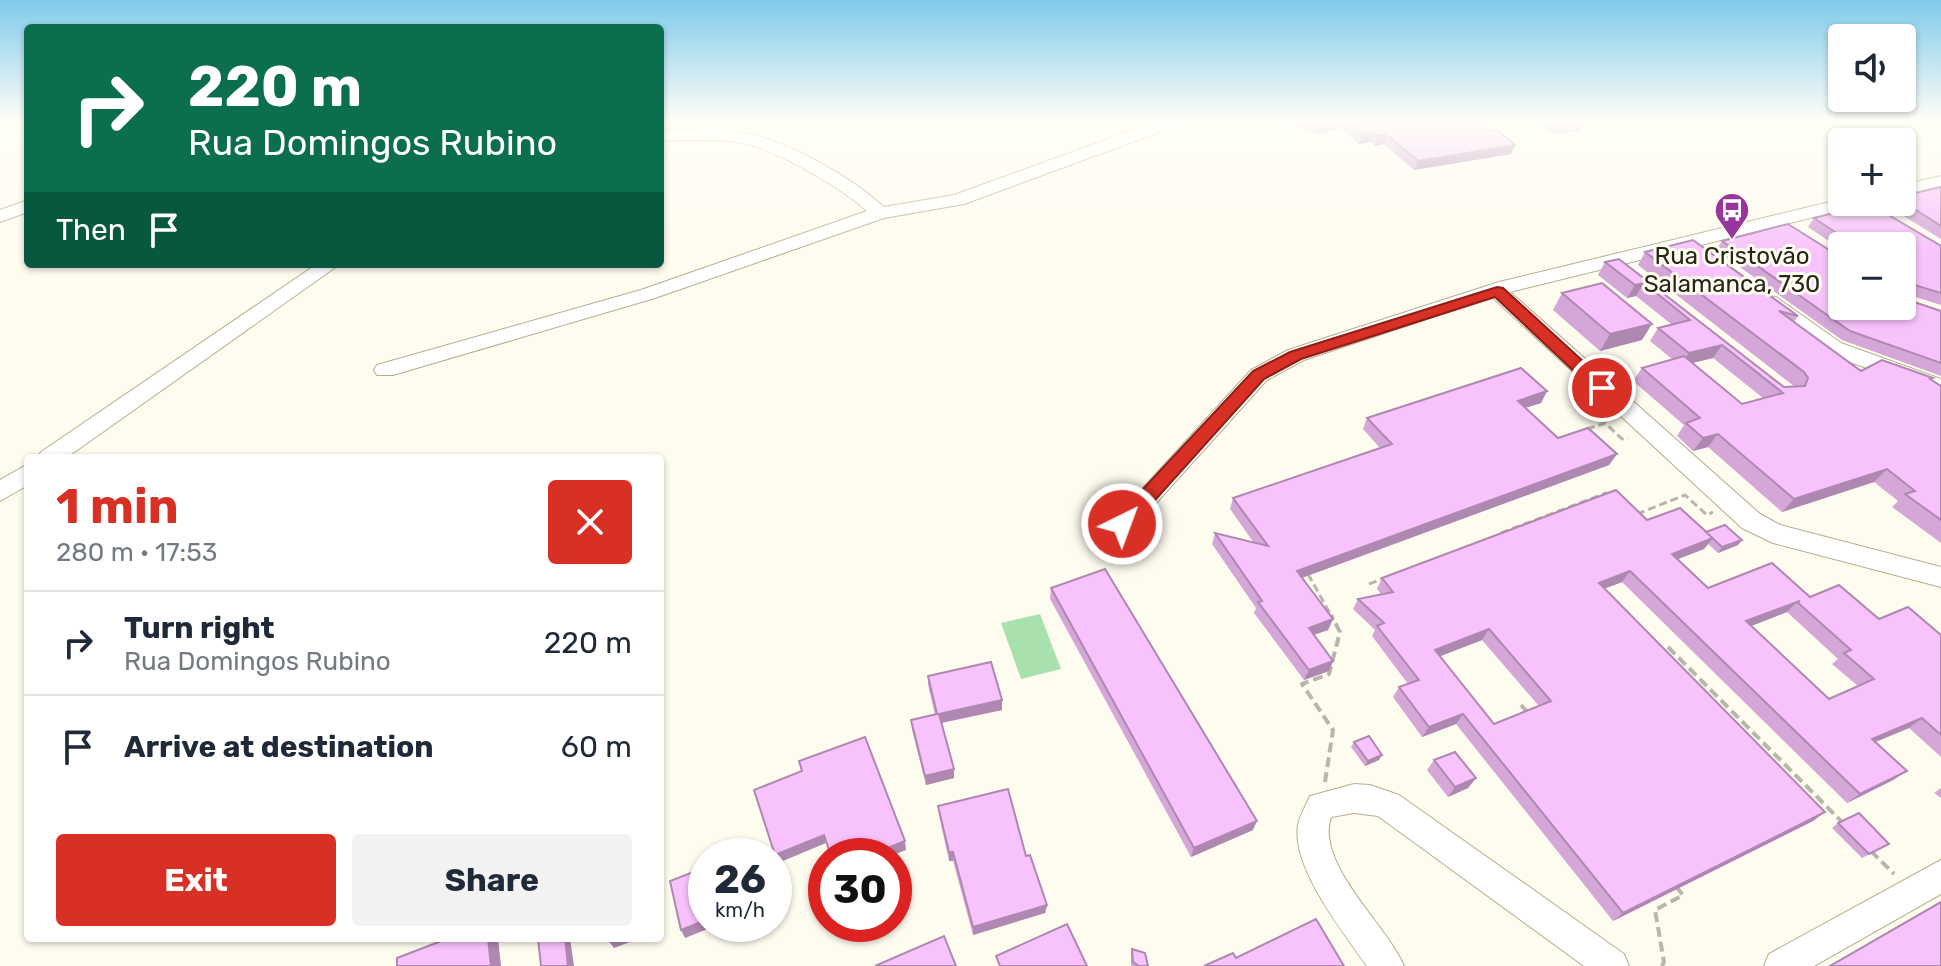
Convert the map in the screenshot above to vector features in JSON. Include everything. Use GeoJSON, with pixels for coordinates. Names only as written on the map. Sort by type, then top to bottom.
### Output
{"type":"FeatureCollection","features":[{"type":"Feature","properties":{"kind":"street"},"geometry":{"type":"LineString","coordinates":[[810,167],[859,194],[880,213]]}},
{"type":"Feature","properties":{"kind":"street"},"geometry":{"type":"LineString","coordinates":[[385,370],[648,294],[880,213],[958,200],[1047,167]]}},
{"type":"Feature","properties":{"kind":"street"},"geometry":{"type":"LineString","coordinates":[[1916,187],[1939,183]]}},
{"type":"Feature","properties":{"kind":"street"},"geometry":{"type":"LineString","coordinates":[[0,216],[24,207]]}},
{"type":"Feature","properties":{"kind":"street"},"geometry":{"type":"LineString","coordinates":[[1122,524],[1259,375],[1296,355],[1506,286],[1828,208]]}},
{"type":"Feature","properties":{"kind":"street"},"geometry":{"type":"LineString","coordinates":[[1778,220],[1803,237]]}},
{"type":"Feature","properties":{"kind":"street"},"geometry":{"type":"LineString","coordinates":[[1688,242],[1713,260]]}},
{"type":"Feature","properties":{"kind":"street"},"geometry":{"type":"LineString","coordinates":[[1612,258],[1637,278]]}},
{"type":"Feature","properties":{"kind":"street"},"geometry":{"type":"LineString","coordinates":[[55,454],[324,268]]}},
{"type":"Feature","properties":{"kind":"street"},"geometry":{"type":"LineString","coordinates":[[1751,288],[1833,348],[1941,387]]}},
{"type":"Feature","properties":{"kind":"street"},"geometry":{"type":"LineString","coordinates":[[1497,291],[1751,521],[1773,533],[1941,577]]}},
{"type":"Feature","properties":{"kind":"street"},"geometry":{"type":"LineString","coordinates":[[0,492],[24,476]]}},
{"type":"Feature","properties":{"kind":"street"},"geometry":{"type":"LineString","coordinates":[[1387,966],[1329,877],[1315,847],[1313,822],[1329,803],[1353,797],[1388,805],[1612,966]]}},
{"type":"Feature","properties":{"kind":"street"},"geometry":{"type":"LineString","coordinates":[[1781,966],[1934,880]]}},
{"type":"Feature","properties":{"kind":"path"},"geometry":{"type":"LineString","coordinates":[[1575,433],[1605,423],[1622,439],[1651,433]]}},
{"type":"Feature","properties":{"kind":"path"},"geometry":{"type":"LineString","coordinates":[[1488,539],[1606,493],[1615,501]]}},
{"type":"Feature","properties":{"kind":"path"},"geometry":{"type":"LineString","coordinates":[[1632,516],[1685,495],[1707,515],[1732,504]]}},
{"type":"Feature","properties":{"kind":"path"},"geometry":{"type":"LineString","coordinates":[[1308,574],[1340,632],[1329,674],[1302,684],[1333,730],[1324,780],[1329,803]]}},
{"type":"Feature","properties":{"kind":"path"},"geometry":{"type":"LineString","coordinates":[[1369,584],[1384,578]]}},
{"type":"Feature","properties":{"kind":"path"},"geometry":{"type":"LineString","coordinates":[[1668,647],[1853,833]]}},
{"type":"Feature","properties":{"kind":"path"},"geometry":{"type":"LineString","coordinates":[[1521,705],[1531,716]]}},
{"type":"Feature","properties":{"kind":"path"},"geometry":{"type":"LineString","coordinates":[[1863,843],[1934,880]]}},
{"type":"Feature","properties":{"kind":"path"},"geometry":{"type":"LineString","coordinates":[[1662,966],[1664,962],[1655,910],[1683,895],[1675,885]]}},
{"type":"Feature","properties":{"kind":"green space"},"geometry":{"type":"Polygon","coordinates":[[[1040,614],[1061,669],[1021,679],[1001,623],[1040,614]]]}},
{"type":"Feature","properties":{"kind":"building"},"geometry":{"type":"Polygon","coordinates":[[[1941,187],[1941,226],[1916,210],[1916,193],[1941,187]]]}},
{"type":"Feature","properties":{"kind":"building"},"geometry":{"type":"Polygon","coordinates":[[[1828,214],[1890,216],[1941,246],[1941,293],[1916,285],[1916,232],[1835,232],[1814,218],[1828,214]]]}},
{"type":"Feature","properties":{"kind":"building"},"geometry":{"type":"Polygon","coordinates":[[[1788,224],[1828,249],[1828,316],[1722,241],[1788,224]]]}},
{"type":"Feature","properties":{"kind":"building"},"geometry":{"type":"Polygon","coordinates":[[[1693,240],[1798,316],[1779,311],[1861,371],[1882,360],[1933,378],[1930,379],[1941,386],[1941,520],[1905,494],[1915,491],[1887,469],[1794,499],[1718,434],[1703,438],[1686,423],[1700,418],[1642,368],[1684,356],[1742,404],[1783,393],[1722,345],[1689,353],[1658,328],[1690,320],[1644,283],[1635,285],[1605,262],[1619,259],[1784,387],[1805,386],[1808,378],[1645,252],[1693,240]]]}},
{"type":"Feature","properties":{"kind":"building"},"geometry":{"type":"Polygon","coordinates":[[[1602,283],[1652,324],[1610,334],[1562,293],[1602,283]]]}},
{"type":"Feature","properties":{"kind":"building"},"geometry":{"type":"Polygon","coordinates":[[[1916,303],[1941,311],[1941,363],[1850,331],[1834,320],[1916,320],[1916,303]]]}},
{"type":"Feature","properties":{"kind":"building"},"geometry":{"type":"Polygon","coordinates":[[[1521,368],[1547,391],[1518,401],[1558,438],[1588,428],[1617,454],[1297,571],[1333,619],[1309,628],[1333,661],[1309,670],[1258,602],[1262,601],[1215,533],[1268,546],[1233,498],[1392,444],[1367,418],[1521,368]]]}},
{"type":"Feature","properties":{"kind":"building"},"geometry":{"type":"Polygon","coordinates":[[[1616,490],[1647,520],[1680,508],[1713,538],[1672,554],[1708,588],[1772,563],[1810,597],[1839,585],[1879,619],[1908,607],[1941,635],[1941,735],[1922,718],[1872,739],[1907,771],[1860,794],[1630,571],[1599,583],[1825,812],[1623,913],[1463,714],[1429,727],[1399,687],[1419,680],[1377,626],[1384,623],[1358,599],[1393,592],[1382,578],[1616,490]],[[1797,602],[1746,621],[1829,699],[1874,679],[1844,653],[1851,650],[1797,602]],[[1489,629],[1435,650],[1494,724],[1551,701],[1489,629]]]}},
{"type":"Feature","properties":{"kind":"building"},"geometry":{"type":"Polygon","coordinates":[[[1725,525],[1742,540],[1722,547],[1706,532],[1725,525]]]}},
{"type":"Feature","properties":{"kind":"building"},"geometry":{"type":"Polygon","coordinates":[[[1105,569],[1257,821],[1194,848],[1051,588],[1105,569]]]}},
{"type":"Feature","properties":{"kind":"building"},"geometry":{"type":"Polygon","coordinates":[[[991,662],[1002,700],[939,714],[954,769],[925,776],[911,720],[937,714],[928,676],[991,662]]]}},
{"type":"Feature","properties":{"kind":"building"},"geometry":{"type":"Polygon","coordinates":[[[1369,736],[1382,755],[1368,761],[1354,742],[1369,736]]]}},
{"type":"Feature","properties":{"kind":"building"},"geometry":{"type":"Polygon","coordinates":[[[865,737],[904,838],[825,838],[824,835],[808,838],[808,842],[792,848],[792,838],[770,838],[754,790],[802,771],[799,761],[865,737]]]}},
{"type":"Feature","properties":{"kind":"building"},"geometry":{"type":"Polygon","coordinates":[[[1455,752],[1476,778],[1455,787],[1434,760],[1455,752]]]}},
{"type":"Feature","properties":{"kind":"building"},"geometry":{"type":"Polygon","coordinates":[[[1008,789],[1026,856],[1030,855],[1047,905],[973,927],[938,806],[1008,789]]]}},
{"type":"Feature","properties":{"kind":"building"},"geometry":{"type":"Polygon","coordinates":[[[1859,813],[1889,844],[1869,854],[1838,823],[1859,813]]]}},
{"type":"Feature","properties":{"kind":"building"},"geometry":{"type":"Polygon","coordinates":[[[688,874],[688,927],[681,930],[670,881],[688,874]]]}},
{"type":"Feature","properties":{"kind":"building"},"geometry":{"type":"Polygon","coordinates":[[[1941,902],[1941,966],[1830,966],[1941,902]]]}},
{"type":"Feature","properties":{"kind":"building"},"geometry":{"type":"Polygon","coordinates":[[[1316,919],[1344,966],[1204,966],[1233,953],[1236,958],[1316,919]]]}},
{"type":"Feature","properties":{"kind":"building"},"geometry":{"type":"Polygon","coordinates":[[[1067,924],[1087,966],[1000,966],[996,956],[1067,924]]]}},
{"type":"Feature","properties":{"kind":"building"},"geometry":{"type":"Polygon","coordinates":[[[944,936],[956,966],[875,966],[944,936]]]}},
{"type":"Feature","properties":{"kind":"building"},"geometry":{"type":"Polygon","coordinates":[[[439,942],[488,942],[491,966],[397,966],[397,958],[439,942]]]}},
{"type":"Feature","properties":{"kind":"building"},"geometry":{"type":"Polygon","coordinates":[[[538,942],[565,942],[568,966],[541,966],[538,942]]]}},
{"type":"Feature","properties":{"kind":"building"},"geometry":{"type":"Polygon","coordinates":[[[1132,949],[1145,953],[1148,966],[1133,962],[1132,949]]]}},
{"type":"Feature","properties":{"kind":"place","name":"Rua Cristovão Salamanca, 730"},"geometry":{"type":"Point","coordinates":[1732,241]}},
{"type":"Feature","properties":{"kind":"route"},"geometry":{"type":"LineString","coordinates":[[1122,524],[1259,375],[1296,355],[1497,291],[1602,388]]}}]}
